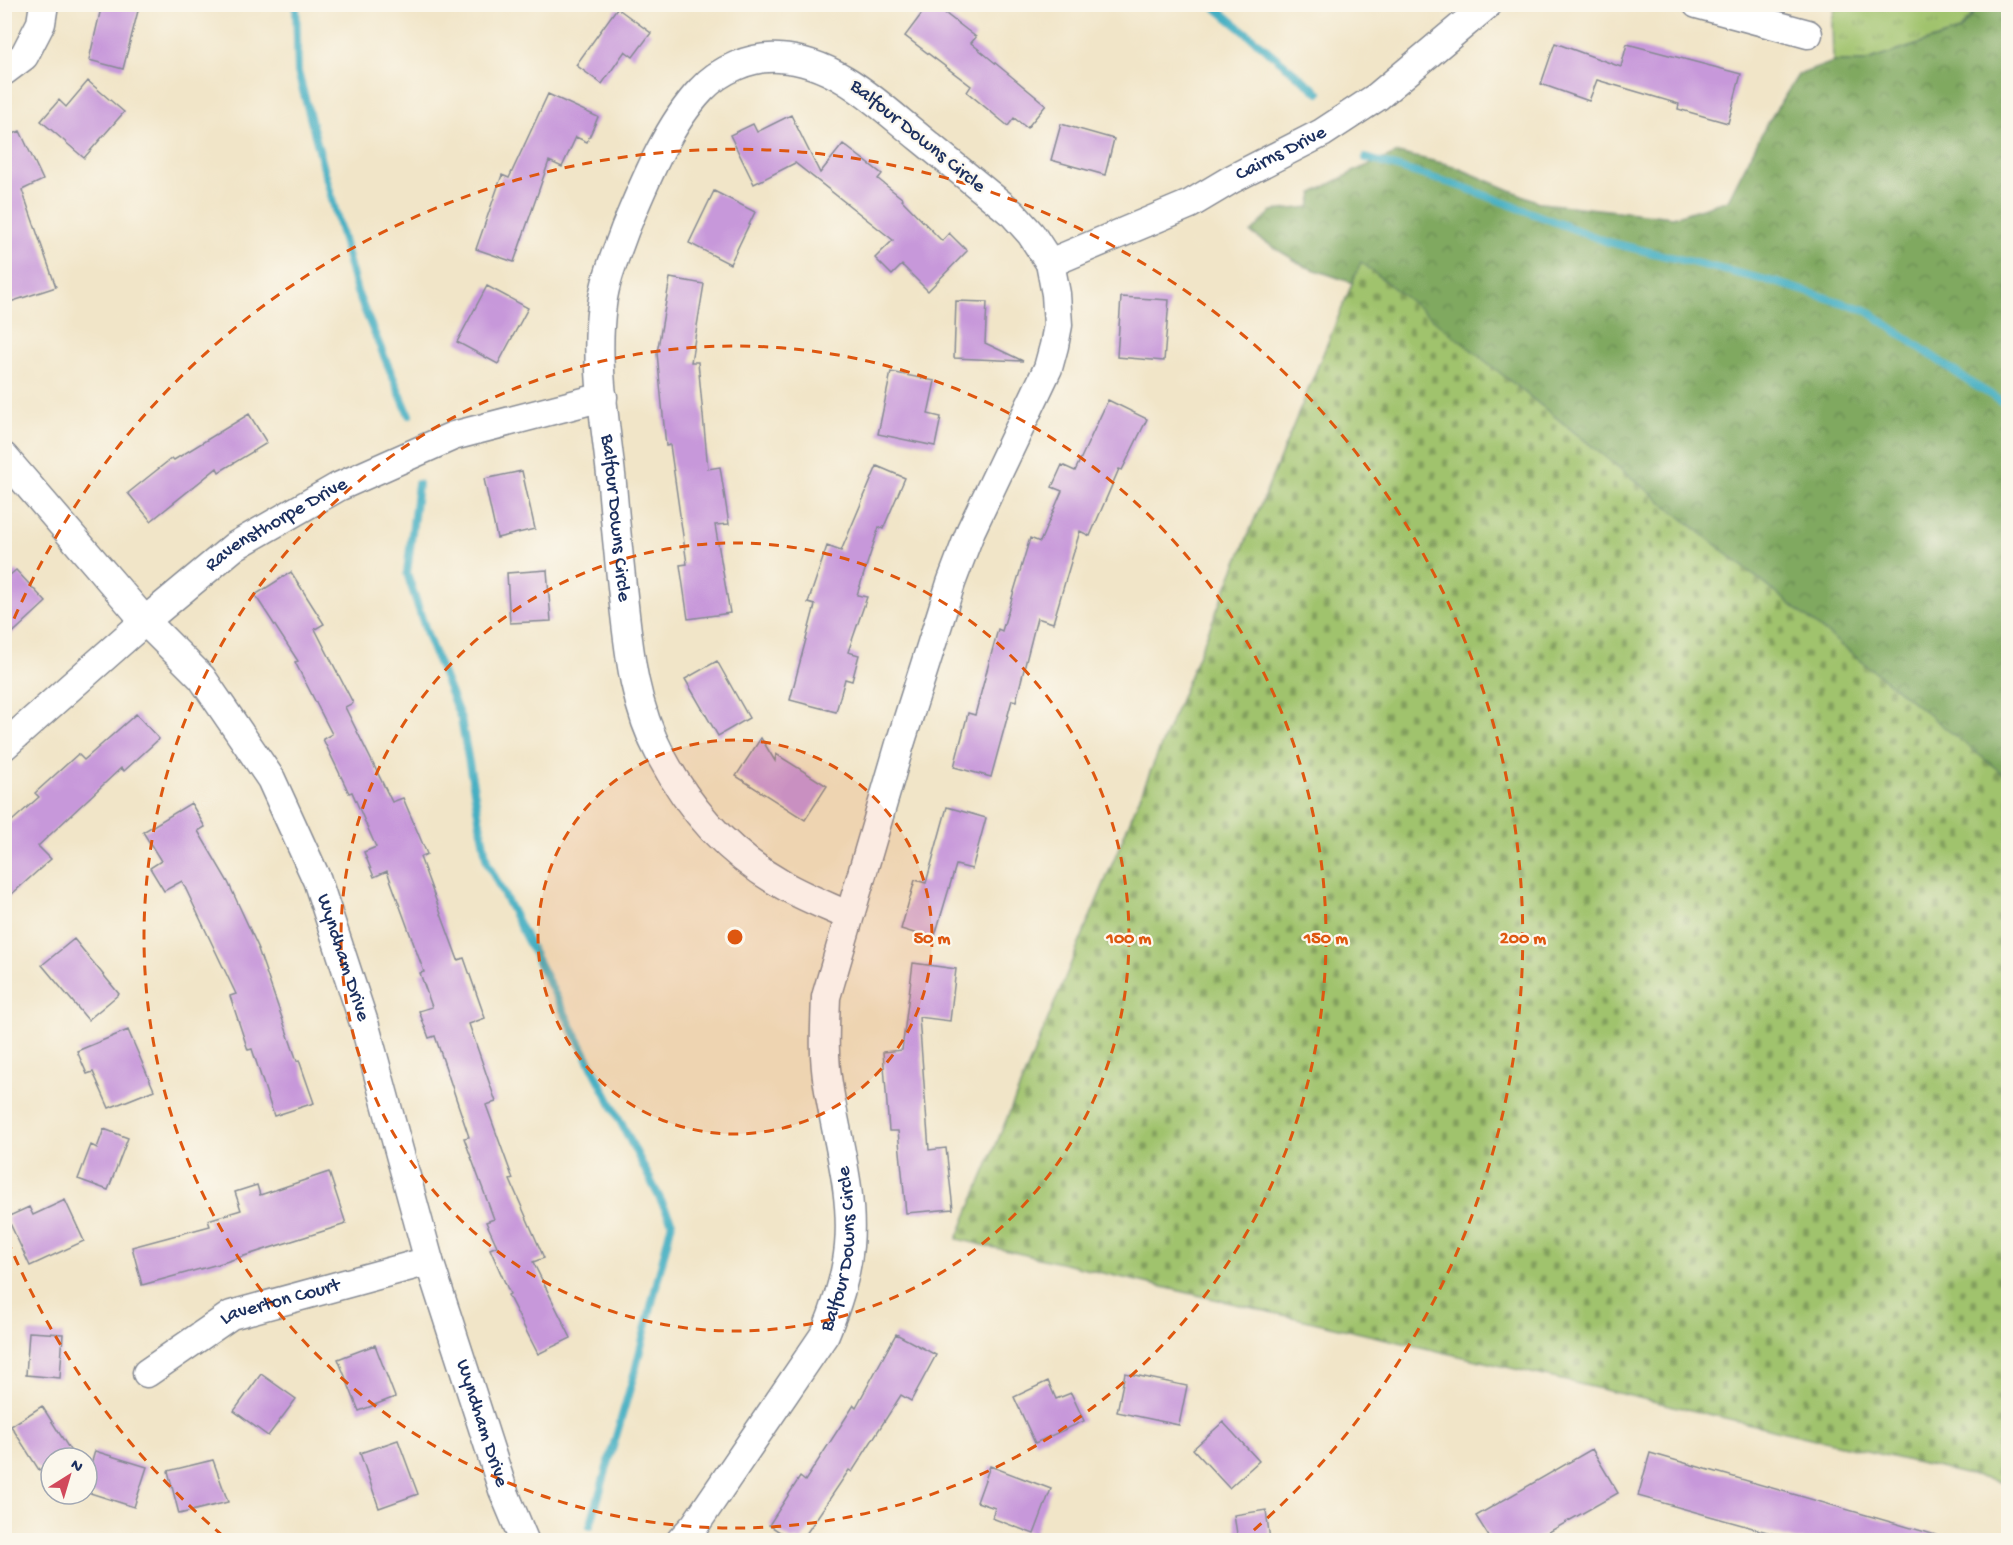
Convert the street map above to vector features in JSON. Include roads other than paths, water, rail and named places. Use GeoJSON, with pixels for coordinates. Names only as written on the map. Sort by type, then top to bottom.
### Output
{"type":"FeatureCollection","features":[{"type":"Feature","properties":{"kind":"street"},"geometry":{"type":"LineString","coordinates":[[4,71],[24,56],[41,23],[44,4]]}},
{"type":"Feature","properties":{"kind":"street","name":"Cairns Drive"},"geometry":{"type":"LineString","coordinates":[[1050,263],[1190,204],[1232,179],[1322,133],[1377,97],[1488,4]]}},
{"type":"Feature","properties":{"kind":"street"},"geometry":{"type":"LineString","coordinates":[[1697,4],[1808,34]]}},
{"type":"Feature","properties":{"kind":"street","name":"Balfour Downs Circle"},"geometry":{"type":"LineString","coordinates":[[681,1540],[695,1525],[825,1334],[837,1305],[849,1244],[848,1205],[828,1082],[824,1037],[826,997],[951,583],[971,530],[1048,368],[1058,325],[1056,294],[1050,263],[1031,234],[1013,214],[867,94],[839,75],[812,64],[777,58],[746,62],[723,72],[702,88],[675,122],[637,200],[610,267],[602,303],[599,343],[603,397],[630,666],[642,712],[660,754],[683,793],[713,831],[738,853],[782,885],[849,916]]}},
{"type":"Feature","properties":{"kind":"street","name":"Ravensthorpe Drive"},"geometry":{"type":"LineString","coordinates":[[4,746],[145,621],[235,546],[338,487],[453,436],[603,397]]}},
{"type":"Feature","properties":{"kind":"street","name":"Wyndham Drive"},"geometry":{"type":"LineString","coordinates":[[4,457],[145,621],[202,678],[271,779],[312,870],[365,1026],[429,1261],[503,1490],[524,1540]]}},
{"type":"Feature","properties":{"kind":"street","name":"Laverton Court"},"geometry":{"type":"LineString","coordinates":[[147,1373],[231,1315],[429,1261]]}},
{"type":"Feature","properties":{"kind":"waterway"},"geometry":{"type":"LineString","coordinates":[[296,4],[298,72],[357,292],[409,415]]}},
{"type":"Feature","properties":{"kind":"waterway"},"geometry":{"type":"LineString","coordinates":[[1211,4],[1319,93]]}},
{"type":"Feature","properties":{"kind":"waterway"},"geometry":{"type":"LineString","coordinates":[[1366,158],[1463,187],[1608,242],[1778,283],[1866,310],[1971,383],[2008,405]]}},
{"type":"Feature","properties":{"kind":"waterway"},"geometry":{"type":"LineString","coordinates":[[418,484],[407,573],[429,640],[461,719],[487,862],[672,1222],[635,1371],[590,1526]]}}]}
